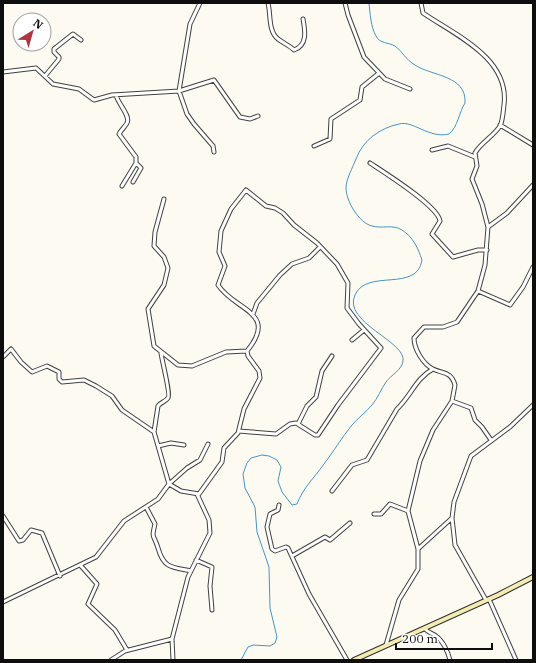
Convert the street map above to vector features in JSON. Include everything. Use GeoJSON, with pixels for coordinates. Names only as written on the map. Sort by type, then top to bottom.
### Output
{"type":"FeatureCollection","features":[{"type":"Feature","properties":{"kind":"street"},"geometry":{"type":"LineString","coordinates":[[200,3],[190,24],[179,91],[187,114],[213,146],[214,152]]}},
{"type":"Feature","properties":{"kind":"street"},"geometry":{"type":"LineString","coordinates":[[268,3],[271,27],[274,34],[278,39],[294,50],[299,48],[304,40],[303,19]]}},
{"type":"Feature","properties":{"kind":"street"},"geometry":{"type":"LineString","coordinates":[[345,3],[363,55],[378,74],[393,84],[410,89]]}},
{"type":"Feature","properties":{"kind":"street"},"geometry":{"type":"LineString","coordinates":[[386,645],[399,600],[417,572],[418,548],[408,511],[422,456],[433,430],[452,401],[455,385],[453,379],[442,371],[433,369],[416,351],[415,336],[424,327],[443,327],[457,322],[478,291],[485,266],[488,227],[482,204],[472,179],[477,166],[475,157],[478,148],[500,125],[505,91],[491,61],[469,44],[423,13],[421,3]]}},
{"type":"Feature","properties":{"kind":"street"},"geometry":{"type":"LineString","coordinates":[[45,76],[59,59],[54,50],[73,34],[81,40]]}},
{"type":"Feature","properties":{"kind":"street"},"geometry":{"type":"LineString","coordinates":[[3,72],[35,67],[56,86],[79,89],[94,100],[116,95],[179,91],[214,80],[240,117],[250,119],[258,116]]}},
{"type":"Feature","properties":{"kind":"street"},"geometry":{"type":"LineString","coordinates":[[314,146],[330,139],[331,119],[360,100],[362,87],[378,74]]}},
{"type":"Feature","properties":{"kind":"street"},"geometry":{"type":"LineString","coordinates":[[116,95],[119,105],[128,118],[128,122],[119,134],[136,157],[136,163],[122,186]]}},
{"type":"Feature","properties":{"kind":"street"},"geometry":{"type":"LineString","coordinates":[[500,125],[533,145]]}},
{"type":"Feature","properties":{"kind":"street"},"geometry":{"type":"LineString","coordinates":[[432,150],[448,146],[475,157]]}},
{"type":"Feature","properties":{"kind":"street"},"geometry":{"type":"LineString","coordinates":[[133,182],[141,168],[136,163]]}},
{"type":"Feature","properties":{"kind":"street"},"geometry":{"type":"LineString","coordinates":[[370,163],[413,193],[437,213],[440,221],[432,234],[452,257],[478,250],[487,250]]}},
{"type":"Feature","properties":{"kind":"street"},"geometry":{"type":"LineString","coordinates":[[488,227],[507,214],[533,185]]}},
{"type":"Feature","properties":{"kind":"street"},"geometry":{"type":"LineString","coordinates":[[162,353],[163,369],[169,394],[168,398],[158,406],[154,432],[169,484],[181,491],[197,494],[202,491],[222,462],[224,448],[239,431],[244,409],[260,376],[258,369],[248,356],[247,351],[259,331],[258,322],[253,314],[230,297],[218,285],[225,266],[219,252],[221,231],[231,209],[245,190],[266,206],[278,209],[337,264],[347,280],[349,290],[346,300],[347,308],[364,330],[381,348],[380,351],[344,398],[320,434],[315,435],[298,424],[290,424],[276,434],[239,431]]}},
{"type":"Feature","properties":{"kind":"street"},"geometry":{"type":"LineString","coordinates":[[164,199],[155,232],[154,246],[167,264],[167,278],[160,292],[148,309],[153,344],[178,365],[192,366],[228,352],[247,351]]}},
{"type":"Feature","properties":{"kind":"street"},"geometry":{"type":"LineString","coordinates":[[253,314],[261,298],[280,275],[292,264],[308,258],[320,247]]}},
{"type":"Feature","properties":{"kind":"street"},"geometry":{"type":"LineString","coordinates":[[478,291],[511,305],[523,287],[533,267]]}},
{"type":"Feature","properties":{"kind":"street"},"geometry":{"type":"LineString","coordinates":[[352,340],[364,330]]}},
{"type":"Feature","properties":{"kind":"street"},"geometry":{"type":"LineString","coordinates":[[3,357],[11,350],[32,372],[47,366],[59,372],[59,379],[62,382],[84,380],[112,396],[122,410],[154,432]]}},
{"type":"Feature","properties":{"kind":"street"},"geometry":{"type":"LineString","coordinates":[[298,424],[307,406],[316,397],[322,370],[332,356]]}},
{"type":"Feature","properties":{"kind":"street"},"geometry":{"type":"LineString","coordinates":[[332,492],[352,465],[367,460],[397,409],[423,376],[433,369]]}},
{"type":"Feature","properties":{"kind":"street"},"geometry":{"type":"LineString","coordinates":[[452,401],[471,408],[475,420],[482,426],[491,440]]}},
{"type":"Feature","properties":{"kind":"street"},"geometry":{"type":"LineString","coordinates":[[516,660],[488,600],[457,549],[454,538],[452,518],[454,502],[469,458],[510,427],[533,405]]}},
{"type":"Feature","properties":{"kind":"street"},"geometry":{"type":"LineString","coordinates":[[158,446],[171,443],[184,445]]}},
{"type":"Feature","properties":{"kind":"street"},"geometry":{"type":"LineString","coordinates":[[3,602],[81,566],[98,555],[124,521],[158,499],[169,484],[200,460],[208,444]]}},
{"type":"Feature","properties":{"kind":"street"},"geometry":{"type":"LineString","coordinates":[[173,660],[172,639],[191,571],[210,529],[208,516],[197,494]]}},
{"type":"Feature","properties":{"kind":"street"},"geometry":{"type":"LineString","coordinates":[[279,504],[278,510],[270,514],[267,520],[272,549],[275,551],[288,547],[311,598],[346,660]]}},
{"type":"Feature","properties":{"kind":"street"},"geometry":{"type":"LineString","coordinates":[[374,514],[381,514],[390,504],[408,511]]}},
{"type":"Feature","properties":{"kind":"street"},"geometry":{"type":"LineString","coordinates":[[146,507],[155,524],[152,534],[162,560],[168,565],[191,571]]}},
{"type":"Feature","properties":{"kind":"street"},"geometry":{"type":"LineString","coordinates":[[3,516],[19,541],[22,541],[31,530],[42,533],[60,576]]}},
{"type":"Feature","properties":{"kind":"street"},"geometry":{"type":"LineString","coordinates":[[418,548],[452,518]]}},
{"type":"Feature","properties":{"kind":"street"},"geometry":{"type":"LineString","coordinates":[[292,556],[325,537],[330,540],[332,539],[350,523]]}},
{"type":"Feature","properties":{"kind":"street"},"geometry":{"type":"LineString","coordinates":[[196,560],[212,567],[210,586],[212,610]]}},
{"type":"Feature","properties":{"kind":"street"},"geometry":{"type":"LineString","coordinates":[[81,566],[97,584],[88,604],[115,630],[128,650]]}},
{"type":"Feature","properties":{"kind":"street"},"geometry":{"type":"LineString","coordinates":[[354,660],[488,600],[533,577]]}},
{"type":"Feature","properties":{"kind":"street"},"geometry":{"type":"LineString","coordinates":[[425,629],[437,636],[446,649],[450,660]]}},
{"type":"Feature","properties":{"kind":"street"},"geometry":{"type":"LineString","coordinates":[[111,660],[128,650],[172,639]]}},
{"type":"Feature","properties":{"kind":"waterway"},"geometry":{"type":"LineString","coordinates":[[241,660],[248,647],[253,645],[270,646],[275,643],[277,637],[270,608],[269,567],[257,532],[255,507],[245,488],[243,474],[247,463],[251,458],[262,455],[269,456],[277,460],[281,467],[278,481],[282,492],[292,505],[297,504],[299,498],[345,434],[354,422],[372,405],[388,379],[398,370],[403,361],[402,354],[395,346],[366,323],[358,314],[353,305],[355,295],[361,287],[370,283],[411,276],[418,270],[422,260],[415,243],[399,228],[372,226],[362,221],[354,211],[348,199],[346,184],[350,173],[363,146],[373,136],[385,128],[404,123],[435,134],[449,134],[452,131],[465,103],[464,94],[460,87],[454,82],[422,69],[409,61],[395,46],[382,42],[378,39],[374,33],[369,3]]}}]}
